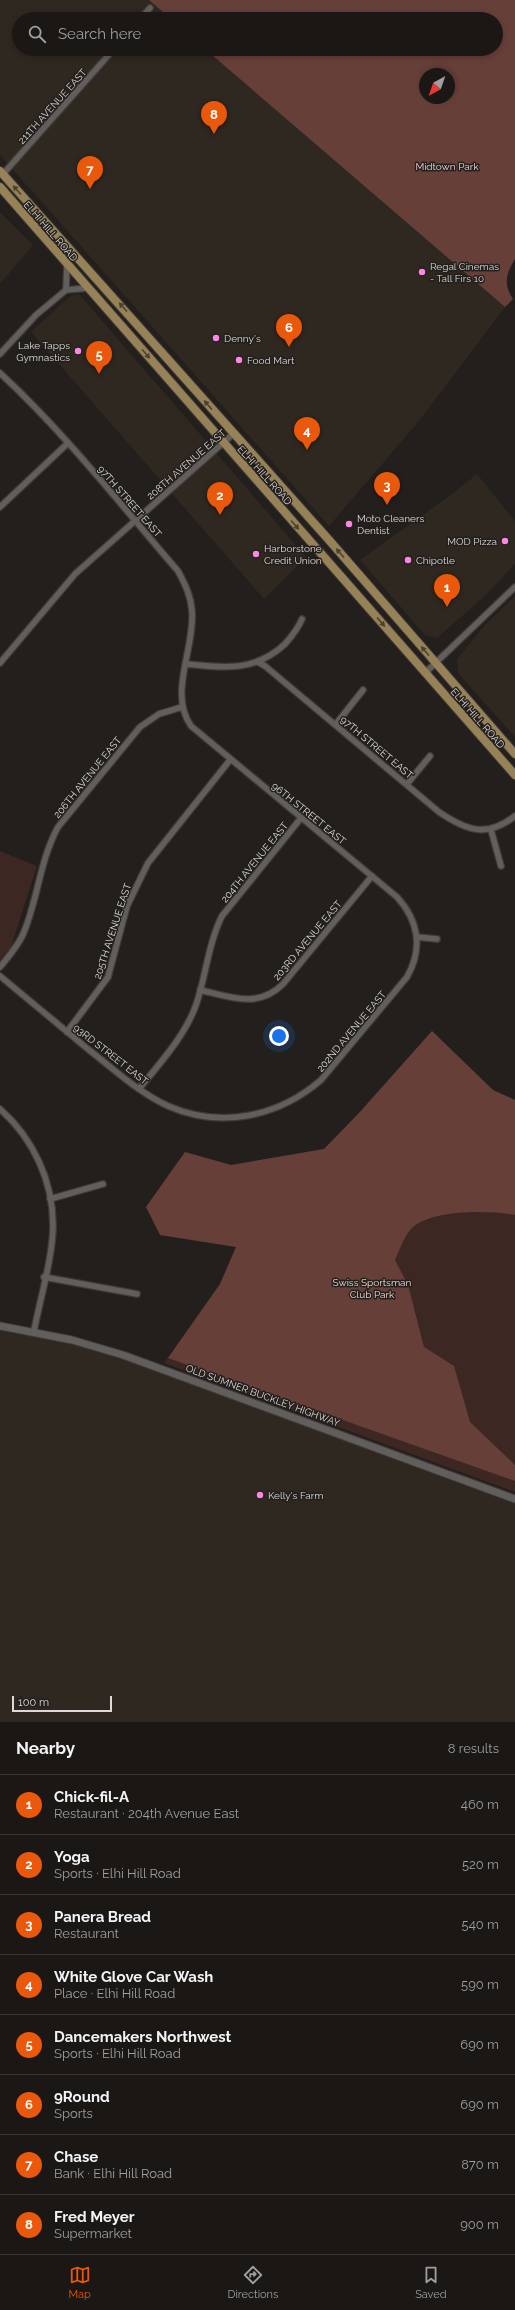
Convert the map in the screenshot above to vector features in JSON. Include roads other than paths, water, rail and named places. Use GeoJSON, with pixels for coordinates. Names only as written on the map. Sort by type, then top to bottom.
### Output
{"type":"FeatureCollection","features":[{"type":"Feature","properties":{"kind":"main road","name":"ELHI HILL ROAD"},"geometry":{"type":"LineString","coordinates":[[1,173],[142,328],[515,754]]}},
{"type":"Feature","properties":{"kind":"main road","name":"ELHI HILL ROAD"},"geometry":{"type":"LineString","coordinates":[[0,187],[424,673],[515,775]]}},
{"type":"Feature","properties":{"kind":"street"},"geometry":{"type":"LineString","coordinates":[[146,12],[150,8]]}},
{"type":"Feature","properties":{"kind":"street","name":"211TH AVENUE EAST"},"geometry":{"type":"LineString","coordinates":[[1,173],[108,56]]}},
{"type":"Feature","properties":{"kind":"street"},"geometry":{"type":"LineString","coordinates":[[66,290],[67,264]]}},
{"type":"Feature","properties":{"kind":"street"},"geometry":{"type":"LineString","coordinates":[[0,354],[31,320],[66,290],[88,288]]}},
{"type":"Feature","properties":{"kind":"street","name":"97TH STREET EAST"},"geometry":{"type":"LineString","coordinates":[[0,373],[37,408],[178,571],[189,593],[192,617],[186,664]]}},
{"type":"Feature","properties":{"kind":"street","name":"208TH AVENUE EAST"},"geometry":{"type":"LineString","coordinates":[[0,663],[75,574],[234,434]]}},
{"type":"Feature","properties":{"kind":"street"},"geometry":{"type":"LineString","coordinates":[[0,507],[68,443]]}},
{"type":"Feature","properties":{"kind":"street"},"geometry":{"type":"LineString","coordinates":[[424,673],[515,587]]}},
{"type":"Feature","properties":{"kind":"street"},"geometry":{"type":"LineString","coordinates":[[182,707],[182,693],[186,664],[224,667],[258,662],[266,659],[288,641],[299,628],[302,619]]}},
{"type":"Feature","properties":{"kind":"street","name":"97TH STREET EAST"},"geometry":{"type":"LineString","coordinates":[[258,662],[336,724],[439,812],[453,822],[478,830],[491,830]]}},
{"type":"Feature","properties":{"kind":"street"},"geometry":{"type":"LineString","coordinates":[[336,724],[362,690]]}},
{"type":"Feature","properties":{"kind":"street","name":"96TH STREET EAST"},"geometry":{"type":"LineString","coordinates":[[182,707],[189,723],[196,732],[404,904],[414,922],[417,937]]}},
{"type":"Feature","properties":{"kind":"street","name":"206TH AVENUE EAST"},"geometry":{"type":"LineString","coordinates":[[0,967],[15,949],[24,933],[48,846],[58,827],[140,727],[159,714],[182,707]]}},
{"type":"Feature","properties":{"kind":"street"},"geometry":{"type":"LineString","coordinates":[[407,784],[430,756]]}},
{"type":"Feature","properties":{"kind":"street","name":"205TH AVENUE EAST"},"geometry":{"type":"LineString","coordinates":[[67,1032],[108,977],[127,906],[148,863],[230,760]]}},
{"type":"Feature","properties":{"kind":"street"},"geometry":{"type":"LineString","coordinates":[[501,866],[491,830],[515,816]]}},
{"type":"Feature","properties":{"kind":"street","name":"204TH AVENUE EAST"},"geometry":{"type":"LineString","coordinates":[[140,1089],[180,1034],[193,1013],[215,933],[222,916],[301,818]]}},
{"type":"Feature","properties":{"kind":"street","name":"203RD AVENUE EAST"},"geometry":{"type":"LineString","coordinates":[[200,990],[249,1001],[271,994],[283,984],[372,876]]}},
{"type":"Feature","properties":{"kind":"street"},"geometry":{"type":"LineString","coordinates":[[417,937],[437,939]]}},
{"type":"Feature","properties":{"kind":"street","name":"202ND AVENUE EAST"},"geometry":{"type":"LineString","coordinates":[[224,1118],[253,1116],[274,1109],[294,1100],[321,1080],[407,977],[414,963],[417,937]]}},
{"type":"Feature","properties":{"kind":"street","name":"93RD STREET EAST"},"geometry":{"type":"LineString","coordinates":[[0,976],[67,1032],[140,1089],[167,1106],[208,1117],[224,1118]]}},
{"type":"Feature","properties":{"kind":"street"},"geometry":{"type":"LineString","coordinates":[[0,1109],[19,1129],[35,1153],[46,1179],[50,1199],[53,1227],[34,1331]]}},
{"type":"Feature","properties":{"kind":"street"},"geometry":{"type":"LineString","coordinates":[[50,1199],[103,1184]]}},
{"type":"Feature","properties":{"kind":"street"},"geometry":{"type":"LineString","coordinates":[[44,1277],[137,1294]]}},
{"type":"Feature","properties":{"kind":"street","name":"OLD SUMNER BUCKLEY HIGHWAY"},"geometry":{"type":"LineString","coordinates":[[0,1326],[34,1331],[91,1344],[136,1359],[515,1499]]}},
{"type":"Feature","properties":{"kind":"place","name":"Fred Meyer"},"geometry":{"type":"Point","coordinates":[214,134]}},
{"type":"Feature","properties":{"kind":"place","name":"Chase"},"geometry":{"type":"Point","coordinates":[90,189]}},
{"type":"Feature","properties":{"kind":"place","name":"Regal Cinemas - Tall Firs 10"},"geometry":{"type":"Point","coordinates":[422,272]}},
{"type":"Feature","properties":{"kind":"place","name":"Denny's"},"geometry":{"type":"Point","coordinates":[216,338]}},
{"type":"Feature","properties":{"kind":"place","name":"9Round"},"geometry":{"type":"Point","coordinates":[289,347]}},
{"type":"Feature","properties":{"kind":"place","name":"Lake Tapps Gymnastics"},"geometry":{"type":"Point","coordinates":[78,351]}},
{"type":"Feature","properties":{"kind":"place","name":"Food Mart"},"geometry":{"type":"Point","coordinates":[239,360]}},
{"type":"Feature","properties":{"kind":"place","name":"Dancemakers Northwest"},"geometry":{"type":"Point","coordinates":[99,374]}},
{"type":"Feature","properties":{"kind":"place","name":"White Glove Car Wash"},"geometry":{"type":"Point","coordinates":[307,450]}},
{"type":"Feature","properties":{"kind":"place","name":"Panera Bread"},"geometry":{"type":"Point","coordinates":[387,505]}},
{"type":"Feature","properties":{"kind":"place","name":"Yoga"},"geometry":{"type":"Point","coordinates":[220,515]}},
{"type":"Feature","properties":{"kind":"place","name":"Moto Cleaners Dentist"},"geometry":{"type":"Point","coordinates":[349,524]}},
{"type":"Feature","properties":{"kind":"place","name":"MOD Pizza"},"geometry":{"type":"Point","coordinates":[505,541]}},
{"type":"Feature","properties":{"kind":"place","name":"Harborstone Credit Union"},"geometry":{"type":"Point","coordinates":[256,554]}},
{"type":"Feature","properties":{"kind":"place","name":"Chipotle"},"geometry":{"type":"Point","coordinates":[408,560]}},
{"type":"Feature","properties":{"kind":"place","name":"Chick-fil-A"},"geometry":{"type":"Point","coordinates":[447,607]}},
{"type":"Feature","properties":{"kind":"place","name":"Kelly's Farm"},"geometry":{"type":"Point","coordinates":[260,1495]}},
{"type":"Feature","properties":{"kind":"park label","name":"Midtown Park"},"geometry":{"type":"Point","coordinates":[447,166]}},
{"type":"Feature","properties":{"kind":"park label","name":"Swiss Sportsman Club Park"},"geometry":{"type":"Point","coordinates":[372,1288]}}]}
